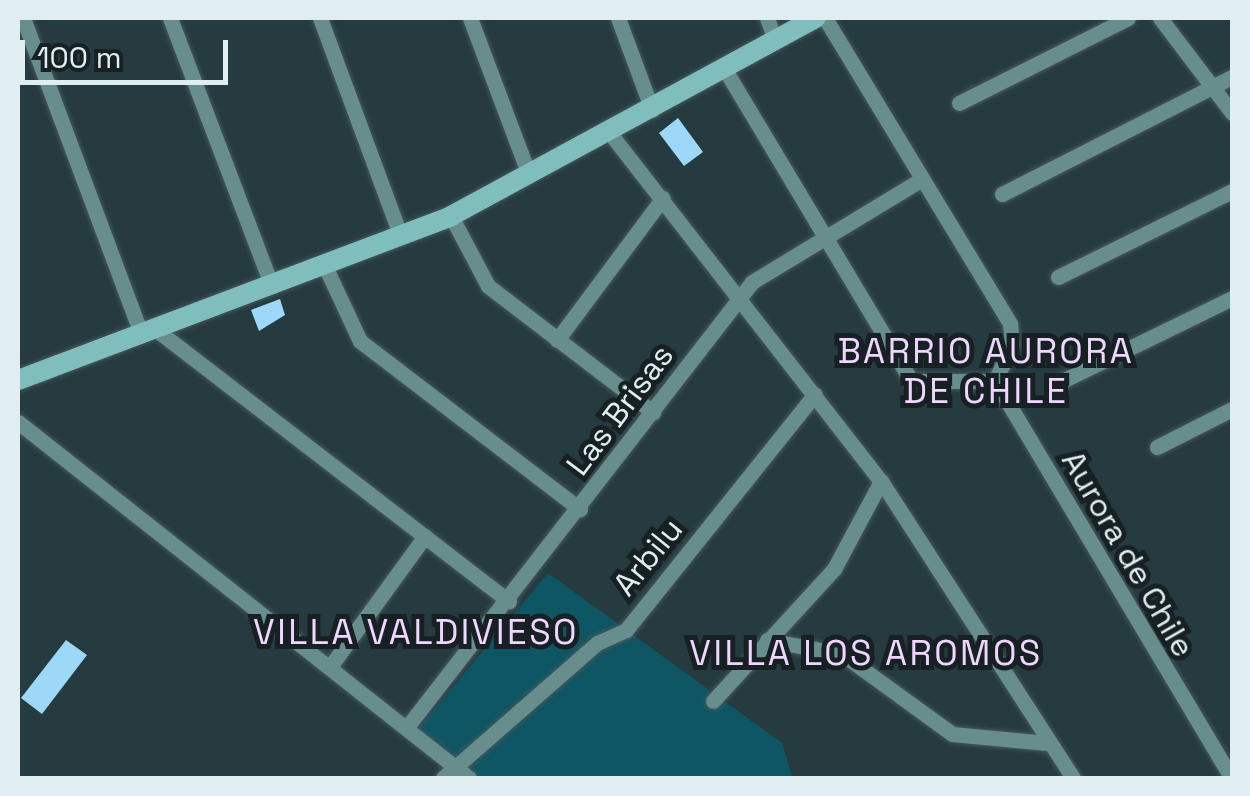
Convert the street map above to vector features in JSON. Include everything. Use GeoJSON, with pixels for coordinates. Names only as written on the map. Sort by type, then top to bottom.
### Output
{"type":"FeatureCollection","features":[{"type":"Feature","properties":{"kind":"street"},"geometry":{"type":"LineString","coordinates":[[23,18],[148,331],[509,602]]}},
{"type":"Feature","properties":{"kind":"street"},"geometry":{"type":"LineString","coordinates":[[170,18],[272,286]]}},
{"type":"Feature","properties":{"kind":"street"},"geometry":{"type":"LineString","coordinates":[[320,18],[401,237]]}},
{"type":"Feature","properties":{"kind":"street"},"geometry":{"type":"LineString","coordinates":[[470,18],[529,175]]}},
{"type":"Feature","properties":{"kind":"street"},"geometry":{"type":"LineString","coordinates":[[618,18],[652,110]]}},
{"type":"Feature","properties":{"kind":"street"},"geometry":{"type":"LineString","coordinates":[[767,18],[775,40]]}},
{"type":"Feature","properties":{"kind":"street"},"geometry":{"type":"LineString","coordinates":[[18,380],[451,216],[816,18]]}},
{"type":"Feature","properties":{"kind":"street"},"geometry":{"type":"LineString","coordinates":[[724,68],[911,381],[995,381],[1012,344],[1010,324],[824,18]]}},
{"type":"Feature","properties":{"kind":"street"},"geometry":{"type":"LineString","coordinates":[[959,103],[1128,18]]}},
{"type":"Feature","properties":{"kind":"street"},"geometry":{"type":"LineString","coordinates":[[1160,18],[1232,114]]}},
{"type":"Feature","properties":{"kind":"street"},"geometry":{"type":"LineString","coordinates":[[1002,194],[1232,77]]}},
{"type":"Feature","properties":{"kind":"street"},"geometry":{"type":"LineString","coordinates":[[609,132],[742,292],[881,481],[1072,778]]}},
{"type":"Feature","properties":{"kind":"street","name":"Las Brisas"},"geometry":{"type":"LineString","coordinates":[[407,727],[509,602],[742,292],[922,179]]}},
{"type":"Feature","properties":{"kind":"street"},"geometry":{"type":"LineString","coordinates":[[1058,277],[1232,191]]}},
{"type":"Feature","properties":{"kind":"street"},"geometry":{"type":"LineString","coordinates":[[558,340],[663,198]]}},
{"type":"Feature","properties":{"kind":"street"},"geometry":{"type":"LineString","coordinates":[[451,216],[488,286],[653,412]]}},
{"type":"Feature","properties":{"kind":"street"},"geometry":{"type":"LineString","coordinates":[[324,266],[356,337],[580,509]]}},
{"type":"Feature","properties":{"kind":"street"},"geometry":{"type":"LineString","coordinates":[[1056,384],[1232,298]]}},
{"type":"Feature","properties":{"kind":"street","name":"Aurora de Chile"},"geometry":{"type":"LineString","coordinates":[[995,381],[1232,778]]}},
{"type":"Feature","properties":{"kind":"street","name":"Arbilu"},"geometry":{"type":"LineString","coordinates":[[447,772],[626,630],[816,394]]}},
{"type":"Feature","properties":{"kind":"street"},"geometry":{"type":"LineString","coordinates":[[1157,447],[1232,408]]}},
{"type":"Feature","properties":{"kind":"street"},"geometry":{"type":"LineString","coordinates":[[18,422],[332,664],[407,727],[447,772],[469,778]]}},
{"type":"Feature","properties":{"kind":"street"},"geometry":{"type":"LineString","coordinates":[[713,700],[834,569],[881,481]]}},
{"type":"Feature","properties":{"kind":"street"},"geometry":{"type":"LineString","coordinates":[[332,664],[426,536]]}},
{"type":"Feature","properties":{"kind":"street"},"geometry":{"type":"LineString","coordinates":[[766,640],[842,654],[952,734],[1046,743]]}},
{"type":"Feature","properties":{"kind":"shaded area"},"geometry":{"type":"Polygon","coordinates":[[[548,573],[782,743],[792,776],[480,778],[417,730],[548,573]]]}},
{"type":"Feature","properties":{"kind":"building"},"geometry":{"type":"Polygon","coordinates":[[[678,118],[703,152],[684,166],[659,133],[678,118]]]}},
{"type":"Feature","properties":{"kind":"building"},"geometry":{"type":"Polygon","coordinates":[[[280,299],[285,315],[259,331],[251,310],[280,299]]]}},
{"type":"Feature","properties":{"kind":"building"},"geometry":{"type":"Polygon","coordinates":[[[66,640],[87,655],[42,714],[21,698],[66,640]]]}},
{"type":"Feature","properties":{"kind":"district","name":"BARRIO AURORA DE CHILE"},"geometry":{"type":"Point","coordinates":[986,371]}},
{"type":"Feature","properties":{"kind":"district","name":"VILLA VALDIVIESO"},"geometry":{"type":"Point","coordinates":[416,632]}},
{"type":"Feature","properties":{"kind":"district","name":"VILLA LOS AROMOS"},"geometry":{"type":"Point","coordinates":[866,653]}}]}
